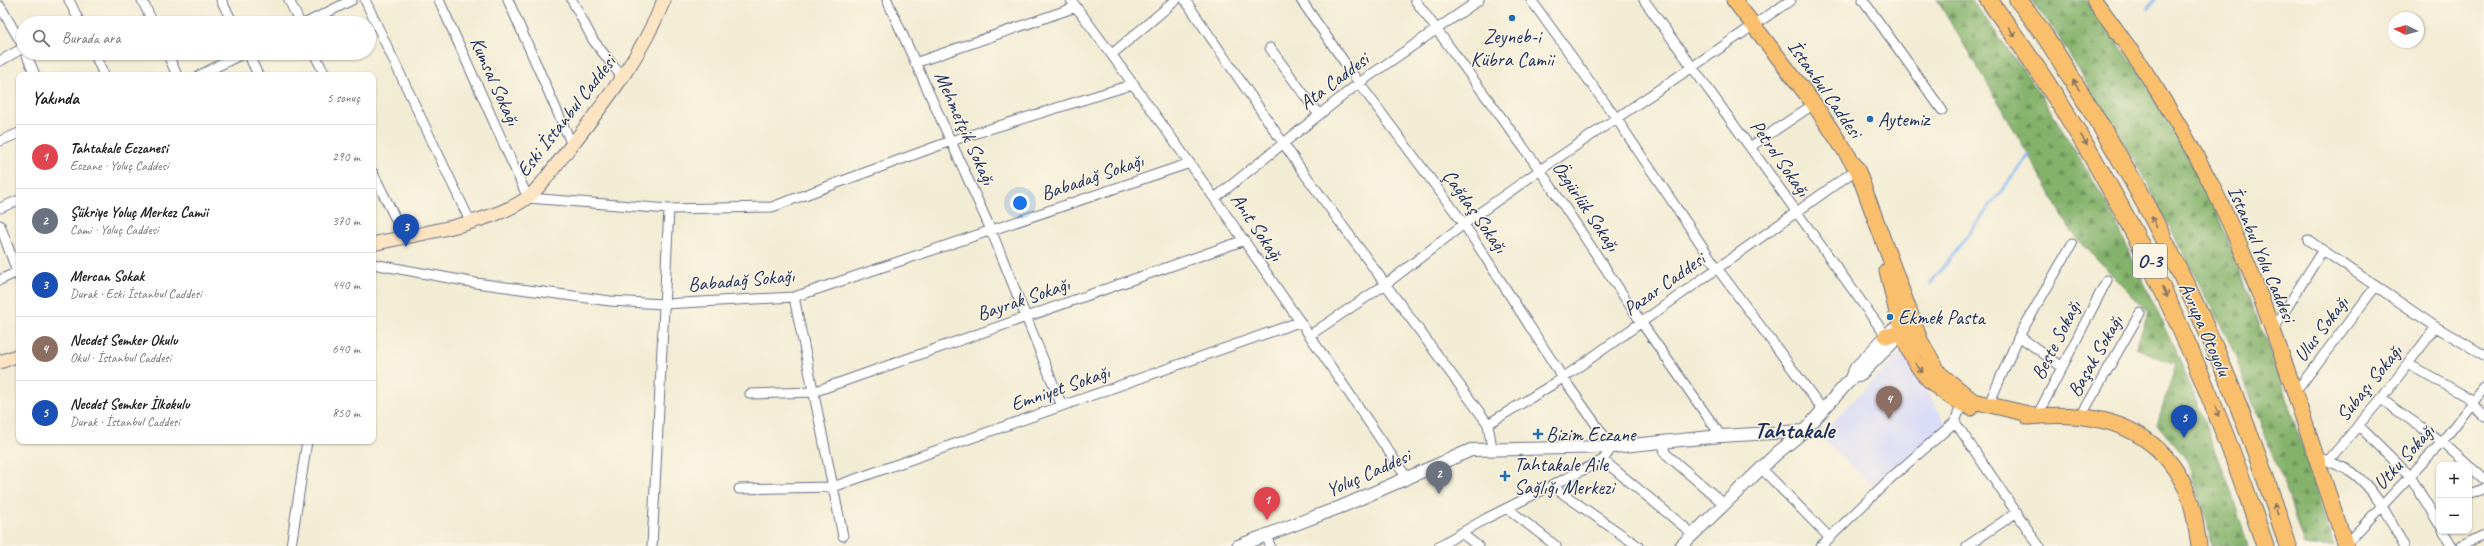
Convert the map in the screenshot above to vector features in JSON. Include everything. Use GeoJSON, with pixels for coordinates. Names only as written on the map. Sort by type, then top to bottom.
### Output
{"type":"FeatureCollection","features":[{"type":"Feature","properties":{"kind":"highway","name":"Avrupa Otoyolu"},"geometry":{"type":"LineString","coordinates":[[1989,0],[2071,120],[2115,194],[2153,266],[2215,405],[2265,546]]}},
{"type":"Feature","properties":{"kind":"highway","name":"Avrupa Otoyolu"},"geometry":{"type":"LineString","coordinates":[[2018,0],[2068,73],[2115,149],[2190,295],[2242,413],[2288,546]]}},
{"type":"Feature","properties":{"kind":"main road","name":"Eski İstanbul Caddesi"},"geometry":{"type":"LineString","coordinates":[[376,243],[470,221],[505,210],[528,198],[543,182],[572,145],[622,77],[654,27],[664,0]]}},
{"type":"Feature","properties":{"kind":"main road","name":"İstanbul Caddesi"},"geometry":{"type":"LineString","coordinates":[[1734,0],[1814,104],[1857,169],[1905,294],[1920,340],[1940,373],[1975,410],[2015,419],[2037,416],[2081,416],[2132,429],[2154,445],[2172,465],[2186,489],[2194,515],[2199,546]]}},
{"type":"Feature","properties":{"kind":"main road","name":"İstanbul Yolu Caddesi"},"geometry":{"type":"LineString","coordinates":[[2094,0],[2130,48],[2167,106],[2211,184],[2243,254],[2273,330],[2294,394],[2322,458],[2345,546]]}},
{"type":"Feature","properties":{"kind":"main road","name":"İstanbul Caddesi"},"geometry":{"type":"LineString","coordinates":[[1872,208],[1901,327],[1913,361],[1931,383],[1963,399],[1988,406],[2037,416]]}},
{"type":"Feature","properties":{"kind":"main road"},"geometry":{"type":"LineString","coordinates":[[1886,336],[1901,327],[1906,318],[1905,294]]}},
{"type":"Feature","properties":{"kind":"main road"},"geometry":{"type":"LineString","coordinates":[[1901,327],[1912,338],[1923,354],[1934,363]]}},
{"type":"Feature","properties":{"kind":"main road"},"geometry":{"type":"LineString","coordinates":[[0,362],[16,356]]}},
{"type":"Feature","properties":{"kind":"street"},"geometry":{"type":"LineString","coordinates":[[69,0],[77,16]]}},
{"type":"Feature","properties":{"kind":"street"},"geometry":{"type":"LineString","coordinates":[[142,0],[150,16]]}},
{"type":"Feature","properties":{"kind":"street"},"geometry":{"type":"LineString","coordinates":[[221,0],[229,16]]}},
{"type":"Feature","properties":{"kind":"street"},"geometry":{"type":"LineString","coordinates":[[289,0],[297,16]]}},
{"type":"Feature","properties":{"kind":"street"},"geometry":{"type":"LineString","coordinates":[[320,16],[352,0]]}},
{"type":"Feature","properties":{"kind":"street"},"geometry":{"type":"LineString","coordinates":[[364,0],[372,16]]}},
{"type":"Feature","properties":{"kind":"street","name":"Kumsal Sokağı"},"geometry":{"type":"LineString","coordinates":[[439,0],[528,198]]}},
{"type":"Feature","properties":{"kind":"street"},"geometry":{"type":"LineString","coordinates":[[508,0],[572,145]]}},
{"type":"Feature","properties":{"kind":"street"},"geometry":{"type":"LineString","coordinates":[[572,0],[594,40],[622,77]]}},
{"type":"Feature","properties":{"kind":"street","name":"Mehmetçik Sokağı"},"geometry":{"type":"LineString","coordinates":[[887,0],[991,230],[1062,406]]}},
{"type":"Feature","properties":{"kind":"street"},"geometry":{"type":"LineString","coordinates":[[1112,54],[1176,0]]}},
{"type":"Feature","properties":{"kind":"street"},"geometry":{"type":"LineString","coordinates":[[1185,0],[1283,144],[1488,424],[1492,448]]}},
{"type":"Feature","properties":{"kind":"street","name":"Çağdaş Sokağı"},"geometry":{"type":"LineString","coordinates":[[1301,0],[1359,83],[1464,224],[1562,378],[1612,448]]}},
{"type":"Feature","properties":{"kind":"street","name":"Özgürlük Sokağı"},"geometry":{"type":"LineString","coordinates":[[1415,0],[1540,170],[1641,322],[1721,436]]}},
{"type":"Feature","properties":{"kind":"street","name":"Ata Caddesi"},"geometry":{"type":"LineString","coordinates":[[1216,198],[1359,83],[1479,0]]}},
{"type":"Feature","properties":{"kind":"street"},"geometry":{"type":"LineString","coordinates":[[1531,0],[1616,118],[1717,268],[1823,410]]}},
{"type":"Feature","properties":{"kind":"street","name":"Petrol Sokağı"},"geometry":{"type":"LineString","coordinates":[[1644,0],[1886,336]]}},
{"type":"Feature","properties":{"kind":"street"},"geometry":{"type":"LineString","coordinates":[[1310,335],[1386,284],[1464,224],[1540,170],[1616,118],[1694,68],[1792,0]]}},
{"type":"Feature","properties":{"kind":"street"},"geometry":{"type":"LineString","coordinates":[[1863,0],[1942,110]]}},
{"type":"Feature","properties":{"kind":"street"},"geometry":{"type":"LineString","coordinates":[[915,63],[1074,4]]}},
{"type":"Feature","properties":{"kind":"street","name":"Anıt Sokağı"},"geometry":{"type":"LineString","coordinates":[[1074,4],[1216,198],[1299,322],[1310,335],[1407,478]]}},
{"type":"Feature","properties":{"kind":"street"},"geometry":{"type":"LineString","coordinates":[[0,6],[16,35]]}},
{"type":"Feature","properties":{"kind":"street"},"geometry":{"type":"LineString","coordinates":[[376,25],[470,221]]}},
{"type":"Feature","properties":{"kind":"street"},"geometry":{"type":"LineString","coordinates":[[1270,48],[1319,115]]}},
{"type":"Feature","properties":{"kind":"street"},"geometry":{"type":"LineString","coordinates":[[0,61],[16,51]]}},
{"type":"Feature","properties":{"kind":"street"},"geometry":{"type":"LineString","coordinates":[[29,60],[34,72]]}},
{"type":"Feature","properties":{"kind":"street"},"geometry":{"type":"LineString","coordinates":[[97,60],[103,72]]}},
{"type":"Feature","properties":{"kind":"street"},"geometry":{"type":"LineString","coordinates":[[170,60],[176,72]]}},
{"type":"Feature","properties":{"kind":"street"},"geometry":{"type":"LineString","coordinates":[[206,72],[230,60]]}},
{"type":"Feature","properties":{"kind":"street"},"geometry":{"type":"LineString","coordinates":[[251,60],[257,72]]}},
{"type":"Feature","properties":{"kind":"street"},"geometry":{"type":"LineString","coordinates":[[318,60],[324,72]]}},
{"type":"Feature","properties":{"kind":"street"},"geometry":{"type":"LineString","coordinates":[[528,198],[669,209],[772,208],[951,141],[1134,84]]}},
{"type":"Feature","properties":{"kind":"street"},"geometry":{"type":"LineString","coordinates":[[1750,147],[1814,104]]}},
{"type":"Feature","properties":{"kind":"street"},"geometry":{"type":"LineString","coordinates":[[0,141],[16,134]]}},
{"type":"Feature","properties":{"kind":"street","name":"Babadağ Sokağı"},"geometry":{"type":"LineString","coordinates":[[376,265],[476,283],[610,301],[664,304],[794,297],[1190,163]]}},
{"type":"Feature","properties":{"kind":"street","name":"Pazar Caddesi"},"geometry":{"type":"LineString","coordinates":[[1488,424],[1562,378],[1857,169]]}},
{"type":"Feature","properties":{"kind":"street"},"geometry":{"type":"LineString","coordinates":[[376,179],[404,236]]}},
{"type":"Feature","properties":{"kind":"street"},"geometry":{"type":"LineString","coordinates":[[0,208],[16,201]]}},
{"type":"Feature","properties":{"kind":"street"},"geometry":{"type":"LineString","coordinates":[[652,546],[669,209]]}},
{"type":"Feature","properties":{"kind":"street"},"geometry":{"type":"LineString","coordinates":[[0,225],[16,269]]}},
{"type":"Feature","properties":{"kind":"street","name":"Bayrak Sokağı"},"geometry":{"type":"LineString","coordinates":[[750,394],[813,392],[1245,240]]}},
{"type":"Feature","properties":{"kind":"street"},"geometry":{"type":"LineString","coordinates":[[2308,240],[2436,327],[2484,354]]}},
{"type":"Feature","properties":{"kind":"street"},"geometry":{"type":"LineString","coordinates":[[1988,406],[2020,336],[2072,244]]}},
{"type":"Feature","properties":{"kind":"street"},"geometry":{"type":"LineString","coordinates":[[2273,330],[2322,250]]}},
{"type":"Feature","properties":{"kind":"street"},"geometry":{"type":"LineString","coordinates":[[0,280],[16,275]]}},
{"type":"Feature","properties":{"kind":"street","name":"Beste Sokağı"},"geometry":{"type":"LineString","coordinates":[[2037,416],[2107,280]]}},
{"type":"Feature","properties":{"kind":"street","name":"Ulus Sokağı"},"geometry":{"type":"LineString","coordinates":[[2294,394],[2376,286]]}},
{"type":"Feature","properties":{"kind":"street"},"geometry":{"type":"LineString","coordinates":[[794,297],[843,536]]}},
{"type":"Feature","properties":{"kind":"street","name":"Başak Sokağı"},"geometry":{"type":"LineString","coordinates":[[2081,416],[2140,313]]}},
{"type":"Feature","properties":{"kind":"street","name":"Emniyet Sokağı"},"geometry":{"type":"LineString","coordinates":[[739,490],[833,487],[1299,322]]}},
{"type":"Feature","properties":{"kind":"street"},"geometry":{"type":"LineString","coordinates":[[1850,380],[1860,376],[1901,327]]}},
{"type":"Feature","properties":{"kind":"street","name":"Subaşı Sokağı"},"geometry":{"type":"LineString","coordinates":[[2322,458],[2358,426],[2381,399],[2436,327]]}},
{"type":"Feature","properties":{"kind":"street"},"geometry":{"type":"LineString","coordinates":[[1681,546],[1761,468],[1804,431],[1850,380],[1856,368],[1886,336]]}},
{"type":"Feature","properties":{"kind":"street"},"geometry":{"type":"LineString","coordinates":[[2020,336],[2062,367]]}},
{"type":"Feature","properties":{"kind":"street"},"geometry":{"type":"LineString","coordinates":[[2408,364],[2473,403],[2484,416]]}},
{"type":"Feature","properties":{"kind":"street","name":"Utku Sokağı"},"geometry":{"type":"LineString","coordinates":[[2345,546],[2442,442],[2484,388]]}},
{"type":"Feature","properties":{"kind":"street"},"geometry":{"type":"LineString","coordinates":[[1821,546],[1893,476],[1955,422],[1963,399]]}},
{"type":"Feature","properties":{"kind":"street"},"geometry":{"type":"LineString","coordinates":[[2381,399],[2442,442],[2464,462]]}},
{"type":"Feature","properties":{"kind":"street"},"geometry":{"type":"LineString","coordinates":[[1955,422],[2039,546]]}},
{"type":"Feature","properties":{"kind":"street"},"geometry":{"type":"LineString","coordinates":[[2358,426],[2410,476],[2435,510]]}},
{"type":"Feature","properties":{"kind":"street","name":"Yoluç Caddesi"},"geometry":{"type":"LineString","coordinates":[[1238,546],[1268,541],[1471,450],[1492,448],[1612,448],[1721,436],[1804,431]]}},
{"type":"Feature","properties":{"kind":"street"},"geometry":{"type":"LineString","coordinates":[[1663,442],[1665,453],[1724,504]]}},
{"type":"Feature","properties":{"kind":"street"},"geometry":{"type":"LineString","coordinates":[[291,546],[307,444]]}},
{"type":"Feature","properties":{"kind":"street"},"geometry":{"type":"LineString","coordinates":[[1439,546],[1507,508],[1603,460],[1612,448]]}},
{"type":"Feature","properties":{"kind":"street"},"geometry":{"type":"LineString","coordinates":[[2322,458],[2351,472],[2383,507],[2404,546]]}},
{"type":"Feature","properties":{"kind":"street"},"geometry":{"type":"LineString","coordinates":[[1603,460],[1693,534]]}},
{"type":"Feature","properties":{"kind":"street"},"geometry":{"type":"LineString","coordinates":[[1761,468],[1830,538]]}},
{"type":"Feature","properties":{"kind":"street"},"geometry":{"type":"LineString","coordinates":[[2472,469],[2484,479]]}},
{"type":"Feature","properties":{"kind":"street"},"geometry":{"type":"LineString","coordinates":[[1552,486],[1638,546]]}},
{"type":"Feature","properties":{"kind":"street"},"geometry":{"type":"LineString","coordinates":[[2472,494],[2484,488]]}},
{"type":"Feature","properties":{"kind":"street"},"geometry":{"type":"LineString","coordinates":[[1507,508],[1556,546]]}},
{"type":"Feature","properties":{"kind":"street"},"geometry":{"type":"LineString","coordinates":[[1967,546],[2017,512]]}},
{"type":"Feature","properties":{"kind":"street"},"geometry":{"type":"LineString","coordinates":[[1460,533],[1478,546]]}},
{"type":"Feature","properties":{"kind":"street"},"geometry":{"type":"LineString","coordinates":[[2445,534],[2452,546]]}},
{"type":"Feature","properties":{"kind":"street"},"geometry":{"type":"LineString","coordinates":[[2462,546],[2484,536]]}},
{"type":"Feature","properties":{"kind":"shaded area"},"geometry":{"type":"Polygon","coordinates":[[[1902,351],[1946,424],[1876,489],[1819,436],[1902,351]]]}},
{"type":"Feature","properties":{"kind":"green space"},"geometry":{"type":"Polygon","coordinates":[[[1937,0],[1972,0],[2038,90],[2106,202],[2181,363],[2229,485],[2248,546],[2211,546],[2207,521],[2187,459],[2157,424],[2176,365],[2136,348],[2148,312],[2073,234],[1998,101],[1937,0]]]}},
{"type":"Feature","properties":{"kind":"green space"},"geometry":{"type":"Polygon","coordinates":[[[2031,0],[2086,0],[2137,69],[2213,202],[2277,370],[2334,546],[2304,546],[2289,498],[2231,345],[2147,183],[2055,31],[2031,0]]]}},
{"type":"Feature","properties":{"kind":"waterway"},"geometry":{"type":"LineString","coordinates":[[2148,8],[2156,0]]}},
{"type":"Feature","properties":{"kind":"waterway"},"geometry":{"type":"LineString","coordinates":[[1930,284],[2029,155]]}},
{"type":"Feature","properties":{"kind":"place","name":"Zeyneb-i Kübra Camii"},"geometry":{"type":"Point","coordinates":[1512,18]}},
{"type":"Feature","properties":{"kind":"place","name":"Aytemiz"},"geometry":{"type":"Point","coordinates":[1870,119]}},
{"type":"Feature","properties":{"kind":"place","name":"Mercan Sokak"},"geometry":{"type":"Point","coordinates":[406,247]}},
{"type":"Feature","properties":{"kind":"place","name":"Ekmek Pasta"},"geometry":{"type":"Point","coordinates":[1890,317]}},
{"type":"Feature","properties":{"kind":"place","name":"Necdet Semker Okulu"},"geometry":{"type":"Point","coordinates":[1889,419]}},
{"type":"Feature","properties":{"kind":"place","name":"Bizim Eczane"},"geometry":{"type":"Point","coordinates":[1538,434]}},
{"type":"Feature","properties":{"kind":"place","name":"Necdet Semker İlkokulu"},"geometry":{"type":"Point","coordinates":[2184,438]}},
{"type":"Feature","properties":{"kind":"place","name":"Tahtakale Aile Sağlığı Merkezi"},"geometry":{"type":"Point","coordinates":[1505,476]}},
{"type":"Feature","properties":{"kind":"place","name":"Şükriye Yoluç Merkez Camii"},"geometry":{"type":"Point","coordinates":[1439,494]}},
{"type":"Feature","properties":{"kind":"place","name":"Tahtakale Eczanesi"},"geometry":{"type":"Point","coordinates":[1267,520]}},
{"type":"Feature","properties":{"kind":"district","name":"Tahtakale"},"geometry":{"type":"Point","coordinates":[1794,430]}}]}
